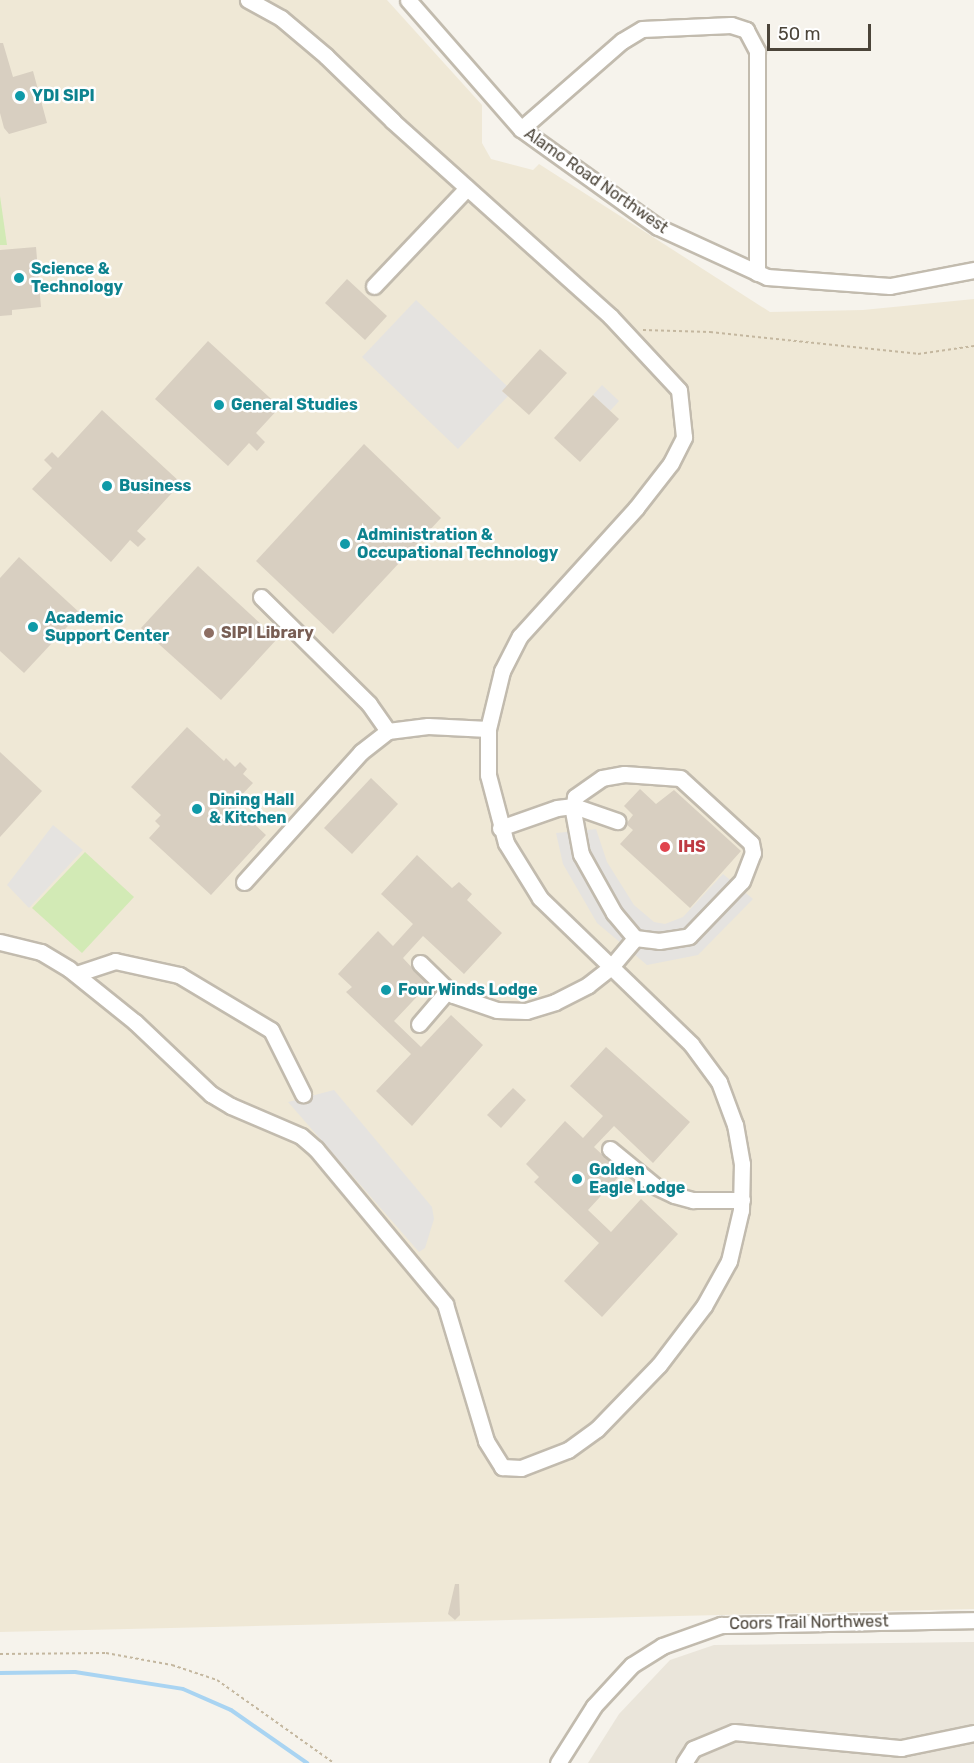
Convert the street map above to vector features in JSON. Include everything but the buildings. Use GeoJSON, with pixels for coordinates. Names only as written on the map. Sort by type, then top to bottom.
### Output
{"type":"FeatureCollection","features":[{"type":"Feature","properties":{"kind":"street"},"geometry":{"type":"LineString","coordinates":[[0,942],[41,952],[76,974],[135,1022],[211,1094],[301,1136],[316,1149],[445,1304],[486,1441],[502,1467],[520,1468],[568,1450],[597,1429],[658,1365],[704,1306],[729,1261],[742,1200],[742,1164],[737,1135],[719,1082],[691,1044],[540,898],[521,872],[500,828],[488,775],[488,729],[502,671],[520,636],[636,508],[671,463],[684,437],[679,390],[622,329],[326,56],[281,18],[248,0]]}},
{"type":"Feature","properties":{"kind":"street","name":"Alamo Road Northwest"},"geometry":{"type":"LineString","coordinates":[[408,0],[521,129],[658,227],[767,278],[890,286],[974,270]]}},
{"type":"Feature","properties":{"kind":"street"},"geometry":{"type":"LineString","coordinates":[[521,129],[622,41],[642,29],[731,25],[746,30],[757,51],[757,273]]}},
{"type":"Feature","properties":{"kind":"street"},"geometry":{"type":"LineString","coordinates":[[374,286],[467,188]]}},
{"type":"Feature","properties":{"kind":"street"},"geometry":{"type":"LineString","coordinates":[[261,597],[369,704],[388,731]]}},
{"type":"Feature","properties":{"kind":"street"},"geometry":{"type":"LineString","coordinates":[[244,882],[361,752],[388,731],[428,726],[488,729]]}},
{"type":"Feature","properties":{"kind":"street"},"geometry":{"type":"LineString","coordinates":[[624,774],[680,778],[751,843],[753,853],[742,881],[689,936],[659,941],[635,938],[614,913],[581,854],[574,806],[581,792],[602,778],[624,774]]}},
{"type":"Feature","properties":{"kind":"street"},"geometry":{"type":"LineString","coordinates":[[500,828],[557,808],[574,806],[617,821]]}},
{"type":"Feature","properties":{"kind":"street"},"geometry":{"type":"LineString","coordinates":[[420,963],[448,990],[496,1010],[526,1011],[555,1002],[611,966],[635,938]]}},
{"type":"Feature","properties":{"kind":"street"},"geometry":{"type":"LineString","coordinates":[[76,974],[115,961],[179,975],[271,1030],[303,1094]]}},
{"type":"Feature","properties":{"kind":"street"},"geometry":{"type":"LineString","coordinates":[[419,1024],[448,990]]}},
{"type":"Feature","properties":{"kind":"street"},"geometry":{"type":"LineString","coordinates":[[610,1149],[655,1186],[674,1195],[693,1200],[742,1200]]}},
{"type":"Feature","properties":{"kind":"street","name":"Coors Trail Northwest"},"geometry":{"type":"LineString","coordinates":[[558,1763],[594,1706],[632,1665],[662,1646],[722,1625],[974,1620]]}},
{"type":"Feature","properties":{"kind":"street"},"geometry":{"type":"LineString","coordinates":[[684,1763],[693,1749],[734,1732],[901,1748],[974,1733]]}},
{"type":"Feature","properties":{"kind":"path"},"geometry":{"type":"LineString","coordinates":[[622,329],[710,332],[918,354],[974,346]]}},
{"type":"Feature","properties":{"kind":"path"},"geometry":{"type":"LineString","coordinates":[[0,1654],[106,1653],[189,1671],[217,1680],[334,1763]]}},
{"type":"Feature","properties":{"kind":"shaded area"},"geometry":{"type":"Polygon","coordinates":[[[0,0],[387,0],[482,105],[482,143],[491,159],[533,170],[539,164],[770,312],[863,310],[974,299],[974,1609],[0,1632],[0,0]]]}},
{"type":"Feature","properties":{"kind":"shaded area"},"geometry":{"type":"Polygon","coordinates":[[[416,300],[507,386],[502,391],[508,396],[458,449],[362,357],[416,300]]]}},
{"type":"Feature","properties":{"kind":"shaded area"},"geometry":{"type":"Polygon","coordinates":[[[602,385],[619,401],[610,411],[593,395],[602,385]]]}},
{"type":"Feature","properties":{"kind":"shaded area"},"geometry":{"type":"Polygon","coordinates":[[[53,825],[83,850],[29,908],[7,885],[53,825]]]}},
{"type":"Feature","properties":{"kind":"shaded area"},"geometry":{"type":"Polygon","coordinates":[[[596,829],[607,862],[634,905],[654,922],[665,924],[683,917],[723,874],[753,899],[698,955],[647,965],[597,923],[563,864],[556,833],[596,829]]]}},
{"type":"Feature","properties":{"kind":"shaded area"},"geometry":{"type":"Polygon","coordinates":[[[334,1090],[432,1207],[434,1219],[425,1248],[419,1252],[288,1102],[334,1090]]]}},
{"type":"Feature","properties":{"kind":"shaded area"},"geometry":{"type":"Polygon","coordinates":[[[974,1642],[974,1763],[588,1763],[619,1714],[670,1660],[714,1645],[974,1642]]]}},
{"type":"Feature","properties":{"kind":"green space"},"geometry":{"type":"Polygon","coordinates":[[[0,196],[7,245],[0,245],[0,196]]]}},
{"type":"Feature","properties":{"kind":"green space"},"geometry":{"type":"Polygon","coordinates":[[[85,852],[134,897],[82,953],[32,908],[85,852]]]}},
{"type":"Feature","properties":{"kind":"waterway"},"geometry":{"type":"LineString","coordinates":[[0,1673],[75,1672],[183,1689],[231,1710],[307,1763]]}},
{"type":"Feature","properties":{"kind":"place","name":"YDI SIPI"},"geometry":{"type":"Point","coordinates":[20,96]}},
{"type":"Feature","properties":{"kind":"place","name":"Science & Technology"},"geometry":{"type":"Point","coordinates":[19,278]}},
{"type":"Feature","properties":{"kind":"place","name":"General Studies"},"geometry":{"type":"Point","coordinates":[219,405]}},
{"type":"Feature","properties":{"kind":"place","name":"Business"},"geometry":{"type":"Point","coordinates":[107,486]}},
{"type":"Feature","properties":{"kind":"place","name":"Administration & Occupational Technology"},"geometry":{"type":"Point","coordinates":[345,544]}},
{"type":"Feature","properties":{"kind":"place","name":"Academic Support Center"},"geometry":{"type":"Point","coordinates":[33,627]}},
{"type":"Feature","properties":{"kind":"place","name":"SIPI Library"},"geometry":{"type":"Point","coordinates":[209,633]}},
{"type":"Feature","properties":{"kind":"place","name":"Dining Hall & Kitchen"},"geometry":{"type":"Point","coordinates":[197,809]}},
{"type":"Feature","properties":{"kind":"place","name":"IHS"},"geometry":{"type":"Point","coordinates":[665,847]}},
{"type":"Feature","properties":{"kind":"place","name":"Four Winds Lodge"},"geometry":{"type":"Point","coordinates":[386,990]}},
{"type":"Feature","properties":{"kind":"place","name":"Golden Eagle Lodge"},"geometry":{"type":"Point","coordinates":[577,1179]}}]}
